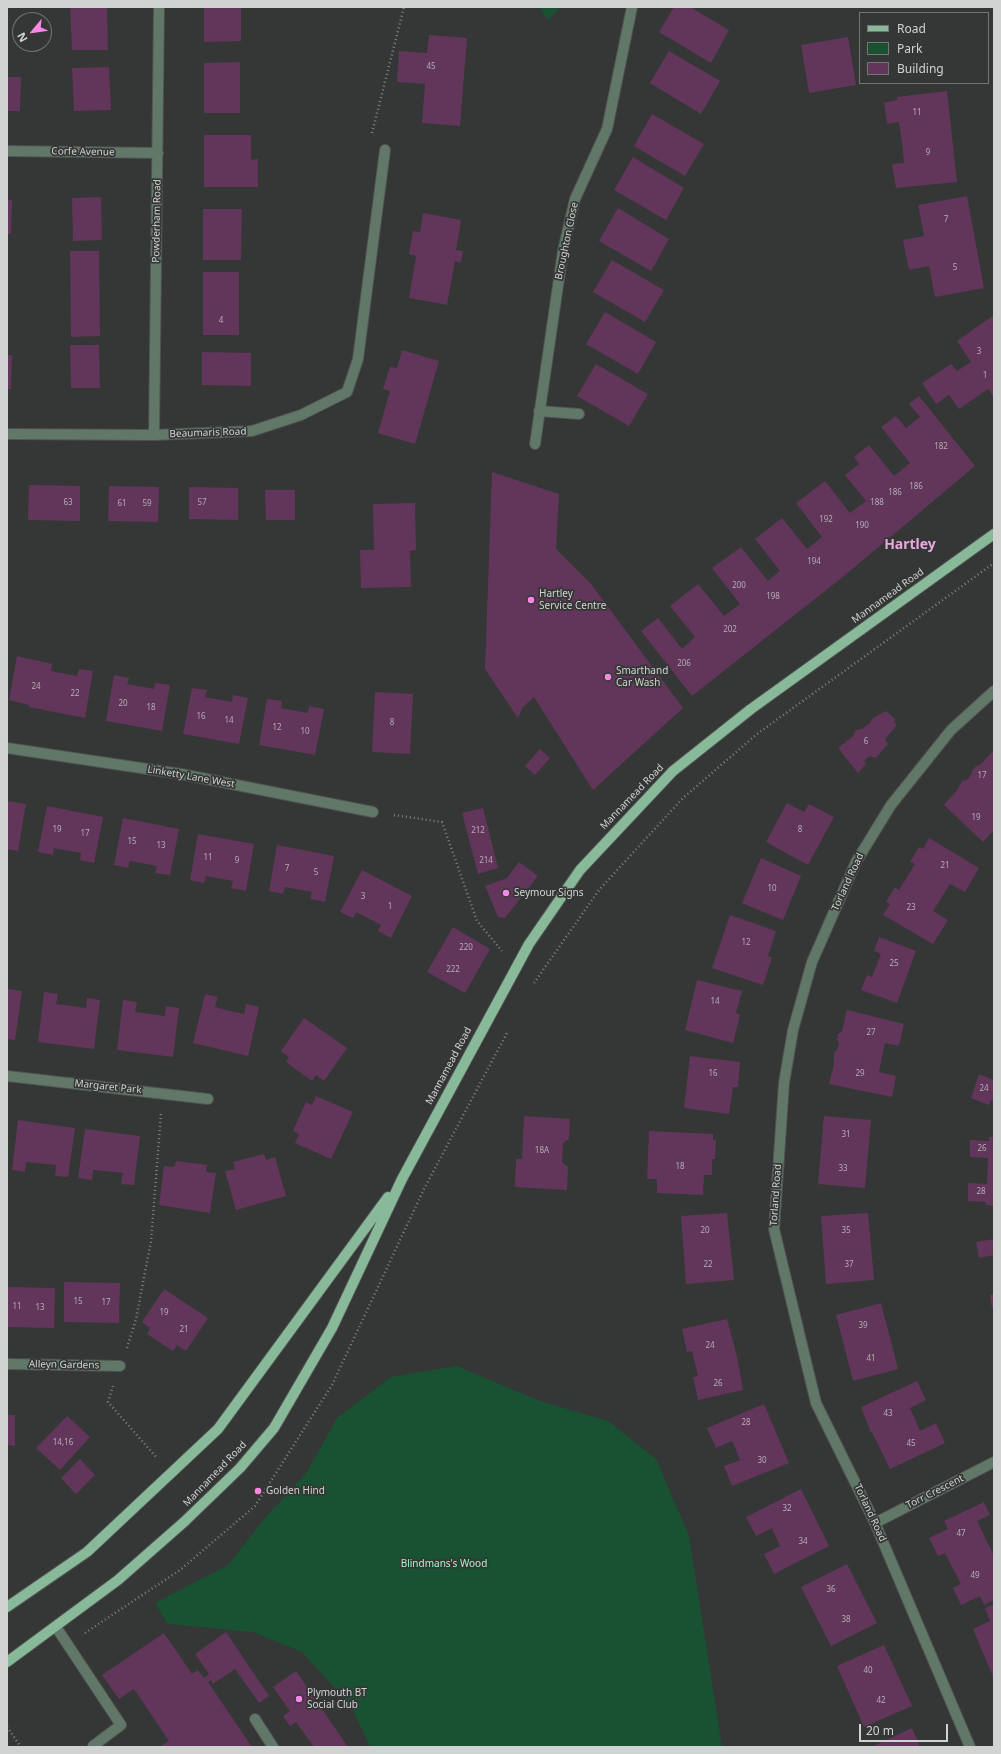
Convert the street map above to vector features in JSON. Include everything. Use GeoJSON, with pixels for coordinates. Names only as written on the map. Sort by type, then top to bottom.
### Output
{"type":"FeatureCollection","features":[{"type":"Feature","properties":{"kind":"main road","name":"Mannamead Road"},"geometry":{"type":"LineString","coordinates":[[7,1662],[107,1590],[184,1522],[240,1468],[274,1428],[332,1328],[402,1179],[528,944],[580,870],[673,772],[751,709],[994,534]]}},
{"type":"Feature","properties":{"kind":"main road","name":"Mannamead Road"},"geometry":{"type":"LineString","coordinates":[[7,1607],[87,1552],[218,1429],[402,1179]]}},
{"type":"Feature","properties":{"kind":"street","name":"Powderham Road"},"geometry":{"type":"LineString","coordinates":[[154,434],[159,7]]}},
{"type":"Feature","properties":{"kind":"street","name":"Broughton Close"},"geometry":{"type":"LineString","coordinates":[[535,444],[563,251],[575,199],[607,129],[632,7]]}},
{"type":"Feature","properties":{"kind":"street","name":"Beaumaris Road"},"geometry":{"type":"LineString","coordinates":[[7,434],[154,434],[252,431],[301,415],[347,392],[358,359],[385,150]]}},
{"type":"Feature","properties":{"kind":"street","name":"Corfe Avenue"},"geometry":{"type":"LineString","coordinates":[[7,151],[158,153]]}},
{"type":"Feature","properties":{"kind":"street"},"geometry":{"type":"LineString","coordinates":[[539,411],[579,414]]}},
{"type":"Feature","properties":{"kind":"street","name":"Torland Road"},"geometry":{"type":"LineString","coordinates":[[970,1747],[875,1522],[816,1403],[774,1229],[784,1083],[793,1030],[812,962],[856,862],[891,805],[946,736],[994,691]]}},
{"type":"Feature","properties":{"kind":"street","name":"Linketty Lane West"},"geometry":{"type":"LineString","coordinates":[[7,748],[181,774],[373,812]]}},
{"type":"Feature","properties":{"kind":"street","name":"Margaret Park"},"geometry":{"type":"LineString","coordinates":[[7,1076],[208,1099]]}},
{"type":"Feature","properties":{"kind":"street","name":"Alleyn Gardens"},"geometry":{"type":"LineString","coordinates":[[7,1364],[120,1366]]}},
{"type":"Feature","properties":{"kind":"street","name":"Torr Crescent"},"geometry":{"type":"LineString","coordinates":[[875,1522],[994,1462]]}},
{"type":"Feature","properties":{"kind":"street"},"geometry":{"type":"LineString","coordinates":[[56,1627],[121,1725],[93,1746],[94,1747]]}},
{"type":"Feature","properties":{"kind":"street"},"geometry":{"type":"LineString","coordinates":[[255,1719],[273,1747]]}},
{"type":"Feature","properties":{"kind":"path"},"geometry":{"type":"LineString","coordinates":[[385,150],[370,140],[404,7]]}},
{"type":"Feature","properties":{"kind":"path"},"geometry":{"type":"LineString","coordinates":[[530,989],[599,890],[683,798],[757,734],[994,563]]}},
{"type":"Feature","properties":{"kind":"path"},"geometry":{"type":"LineString","coordinates":[[373,812],[442,822],[477,921],[516,967]]}},
{"type":"Feature","properties":{"kind":"path"},"geometry":{"type":"LineString","coordinates":[[383,1276],[424,1189],[508,1030]]}},
{"type":"Feature","properties":{"kind":"path"},"geometry":{"type":"LineString","coordinates":[[162,1094],[151,1240],[136,1319],[108,1402],[170,1474]]}},
{"type":"Feature","properties":{"kind":"path"},"geometry":{"type":"LineString","coordinates":[[7,1727],[21,1747]]}},
{"type":"Feature","properties":{"kind":"green space"},"geometry":{"type":"Polygon","coordinates":[[[539,7],[561,7],[548,20],[539,7]]]}},
{"type":"Feature","properties":{"kind":"green space","name":"Blindmans's Wood"},"geometry":{"type":"Polygon","coordinates":[[[457,1366],[540,1401],[608,1421],[656,1459],[689,1536],[722,1747],[370,1747],[351,1706],[302,1652],[253,1632],[168,1624],[155,1603],[228,1565],[265,1518],[307,1472],[337,1418],[391,1377],[457,1366]]]}},
{"type":"Feature","properties":{"kind":"building"},"geometry":{"type":"Polygon","coordinates":[[[70,7],[107,7],[108,50],[72,50],[70,7]]]}},
{"type":"Feature","properties":{"kind":"building"},"geometry":{"type":"Polygon","coordinates":[[[204,7],[241,7],[241,41],[204,42],[204,7]]]}},
{"type":"Feature","properties":{"kind":"building"},"geometry":{"type":"Polygon","coordinates":[[[674,7],[690,7],[729,30],[711,63],[659,32],[674,7]]]}},
{"type":"Feature","properties":{"kind":"building"},"geometry":{"type":"Polygon","coordinates":[[[429,35],[467,38],[460,126],[422,123],[425,84],[397,82],[399,51],[427,53],[429,35]]]}},
{"type":"Feature","properties":{"kind":"building"},"geometry":{"type":"Polygon","coordinates":[[[848,37],[856,85],[809,93],[801,45],[848,37]]]}},
{"type":"Feature","properties":{"kind":"building"},"geometry":{"type":"Polygon","coordinates":[[[669,51],[720,81],[701,114],[650,83],[669,51]]]}},
{"type":"Feature","properties":{"kind":"building"},"geometry":{"type":"Polygon","coordinates":[[[240,62],[240,113],[204,113],[204,63],[240,62]]]}},
{"type":"Feature","properties":{"kind":"building"},"geometry":{"type":"Polygon","coordinates":[[[109,67],[111,110],[74,111],[72,68],[109,67]]]}},
{"type":"Feature","properties":{"kind":"building"},"geometry":{"type":"Polygon","coordinates":[[[7,77],[21,77],[20,111],[7,111],[7,77]]]}},
{"type":"Feature","properties":{"kind":"building"},"geometry":{"type":"Polygon","coordinates":[[[947,91],[957,182],[896,188],[892,164],[904,163],[902,143],[899,122],[887,124],[884,103],[897,100],[897,97],[947,91]]]}},
{"type":"Feature","properties":{"kind":"building"},"geometry":{"type":"Polygon","coordinates":[[[652,114],[704,144],[685,176],[634,146],[652,114]]]}},
{"type":"Feature","properties":{"kind":"building"},"geometry":{"type":"Polygon","coordinates":[[[204,135],[251,135],[251,160],[258,159],[258,187],[204,187],[204,135]]]}},
{"type":"Feature","properties":{"kind":"building"},"geometry":{"type":"Polygon","coordinates":[[[633,157],[684,188],[666,220],[614,190],[633,157]]]}},
{"type":"Feature","properties":{"kind":"building"},"geometry":{"type":"Polygon","coordinates":[[[967,196],[984,288],[935,297],[929,266],[909,270],[903,240],[924,236],[918,205],[967,196]]]}},
{"type":"Feature","properties":{"kind":"building"},"geometry":{"type":"Polygon","coordinates":[[[101,197],[102,240],[73,241],[72,198],[101,197]]]}},
{"type":"Feature","properties":{"kind":"building"},"geometry":{"type":"Polygon","coordinates":[[[7,200],[12,200],[11,234],[7,234],[7,200]]]}},
{"type":"Feature","properties":{"kind":"building"},"geometry":{"type":"Polygon","coordinates":[[[618,208],[669,239],[651,271],[599,241],[618,208]]]}},
{"type":"Feature","properties":{"kind":"building"},"geometry":{"type":"Polygon","coordinates":[[[203,209],[242,209],[241,260],[203,260],[203,209]]]}},
{"type":"Feature","properties":{"kind":"building"},"geometry":{"type":"Polygon","coordinates":[[[423,213],[461,220],[456,250],[463,251],[461,263],[455,261],[447,305],[409,298],[416,256],[409,254],[413,231],[420,232],[423,213]]]}},
{"type":"Feature","properties":{"kind":"building"},"geometry":{"type":"Polygon","coordinates":[[[70,251],[99,251],[100,336],[71,337],[70,251]]]}},
{"type":"Feature","properties":{"kind":"building"},"geometry":{"type":"Polygon","coordinates":[[[612,260],[664,290],[645,322],[593,292],[612,260]]]}},
{"type":"Feature","properties":{"kind":"building"},"geometry":{"type":"Polygon","coordinates":[[[203,272],[239,272],[239,335],[203,335],[203,272]]]}},
{"type":"Feature","properties":{"kind":"building"},"geometry":{"type":"Polygon","coordinates":[[[605,312],[656,342],[638,374],[586,344],[605,312]]]}},
{"type":"Feature","properties":{"kind":"building"},"geometry":{"type":"Polygon","coordinates":[[[994,315],[994,398],[988,389],[959,409],[949,395],[936,404],[922,383],[951,364],[957,371],[971,362],[957,341],[994,315]]]}},
{"type":"Feature","properties":{"kind":"building"},"geometry":{"type":"Polygon","coordinates":[[[70,345],[99,345],[100,388],[71,388],[70,345]]]}},
{"type":"Feature","properties":{"kind":"building"},"geometry":{"type":"Polygon","coordinates":[[[402,350],[439,361],[415,444],[378,433],[390,391],[383,389],[390,367],[397,368],[402,350]]]}},
{"type":"Feature","properties":{"kind":"building"},"geometry":{"type":"Polygon","coordinates":[[[202,352],[251,353],[251,386],[202,385],[202,352]]]}},
{"type":"Feature","properties":{"kind":"building"},"geometry":{"type":"Polygon","coordinates":[[[7,355],[12,355],[11,389],[7,389],[7,355]]]}},
{"type":"Feature","properties":{"kind":"building"},"geometry":{"type":"Polygon","coordinates":[[[596,364],[648,394],[629,426],[577,396],[596,364]]]}},
{"type":"Feature","properties":{"kind":"building"},"geometry":{"type":"Polygon","coordinates":[[[919,396],[975,466],[844,576],[692,696],[641,631],[658,618],[682,649],[695,637],[670,606],[698,584],[724,616],[740,604],[712,568],[741,547],[768,581],[780,571],[755,539],[782,518],[807,549],[822,537],[796,503],[825,481],[850,513],[866,501],[845,475],[859,464],[854,457],[869,445],[894,476],[910,463],[881,427],[896,416],[906,428],[920,417],[909,404],[919,396]]]}},
{"type":"Feature","properties":{"kind":"building"},"geometry":{"type":"Polygon","coordinates":[[[492,472],[559,494],[556,549],[591,584],[683,708],[593,790],[534,697],[523,707],[518,718],[485,669],[492,472]]]}},
{"type":"Feature","properties":{"kind":"building"},"geometry":{"type":"Polygon","coordinates":[[[29,485],[80,486],[80,521],[28,520],[29,485]]]}},
{"type":"Feature","properties":{"kind":"building"},"geometry":{"type":"Polygon","coordinates":[[[109,486],[159,487],[158,522],[108,521],[109,486]]]}},
{"type":"Feature","properties":{"kind":"building"},"geometry":{"type":"Polygon","coordinates":[[[189,487],[238,488],[238,520],[189,519],[189,487]]]}},
{"type":"Feature","properties":{"kind":"building"},"geometry":{"type":"Polygon","coordinates":[[[265,490],[295,490],[295,520],[266,520],[265,490]]]}},
{"type":"Feature","properties":{"kind":"building"},"geometry":{"type":"Polygon","coordinates":[[[415,503],[416,550],[410,551],[411,587],[361,588],[360,550],[374,550],[373,504],[415,503]]]}},
{"type":"Feature","properties":{"kind":"building"},"geometry":{"type":"Polygon","coordinates":[[[17,656],[52,664],[51,671],[77,676],[79,669],[93,671],[85,718],[29,707],[29,705],[9,700],[17,656]]]}},
{"type":"Feature","properties":{"kind":"building"},"geometry":{"type":"Polygon","coordinates":[[[114,675],[129,678],[127,684],[154,689],[155,683],[170,685],[162,731],[106,721],[114,675]]]}},
{"type":"Feature","properties":{"kind":"building"},"geometry":{"type":"Polygon","coordinates":[[[192,688],[207,690],[205,697],[232,702],[233,695],[248,698],[239,744],[183,734],[192,688]]]}},
{"type":"Feature","properties":{"kind":"building"},"geometry":{"type":"Polygon","coordinates":[[[375,692],[413,694],[410,754],[372,752],[375,692]]]}},
{"type":"Feature","properties":{"kind":"building"},"geometry":{"type":"Polygon","coordinates":[[[267,699],[282,701],[281,708],[308,713],[309,706],[324,709],[315,755],[259,745],[267,699]]]}},
{"type":"Feature","properties":{"kind":"building"},"geometry":{"type":"Polygon","coordinates":[[[886,711],[895,719],[894,722],[897,725],[885,739],[888,744],[876,758],[870,756],[864,761],[866,764],[858,773],[838,748],[853,736],[856,730],[862,729],[870,723],[873,718],[886,711]]]}},
{"type":"Feature","properties":{"kind":"building"},"geometry":{"type":"Polygon","coordinates":[[[540,749],[550,758],[535,775],[525,766],[540,749]]]}},
{"type":"Feature","properties":{"kind":"building"},"geometry":{"type":"Polygon","coordinates":[[[994,750],[994,830],[983,842],[944,805],[957,790],[962,781],[967,780],[976,766],[980,765],[994,750]]]}},
{"type":"Feature","properties":{"kind":"building"},"geometry":{"type":"Polygon","coordinates":[[[7,801],[26,804],[18,851],[7,849],[7,801]]]}},
{"type":"Feature","properties":{"kind":"building"},"geometry":{"type":"Polygon","coordinates":[[[787,803],[804,812],[809,804],[834,817],[808,865],[766,842],[787,803]]]}},
{"type":"Feature","properties":{"kind":"building"},"geometry":{"type":"Polygon","coordinates":[[[47,806],[103,817],[94,863],[80,860],[81,853],[54,848],[53,855],[38,852],[47,806]]]}},
{"type":"Feature","properties":{"kind":"building"},"geometry":{"type":"Polygon","coordinates":[[[483,808],[498,868],[478,874],[462,813],[483,808]]]}},
{"type":"Feature","properties":{"kind":"building"},"geometry":{"type":"Polygon","coordinates":[[[123,818],[179,829],[170,875],[155,873],[157,866],[130,861],[128,868],[114,865],[123,818]]]}},
{"type":"Feature","properties":{"kind":"building"},"geometry":{"type":"Polygon","coordinates":[[[198,834],[254,844],[246,891],[231,888],[233,881],[206,876],[204,883],[190,880],[198,834]]]}},
{"type":"Feature","properties":{"kind":"building"},"geometry":{"type":"Polygon","coordinates":[[[929,838],[979,868],[965,892],[950,884],[933,911],[948,920],[933,944],[883,915],[890,904],[886,902],[895,887],[899,890],[915,864],[910,862],[919,847],[923,849],[929,838]]]}},
{"type":"Feature","properties":{"kind":"building"},"geometry":{"type":"Polygon","coordinates":[[[277,845],[334,856],[325,902],[310,899],[312,892],[285,887],[283,894],[269,891],[277,845]]]}},
{"type":"Feature","properties":{"kind":"building"},"geometry":{"type":"Polygon","coordinates":[[[761,858],[801,876],[783,920],[742,903],[761,858]]]}},
{"type":"Feature","properties":{"kind":"building","name":"Seymour Signs"},"geometry":{"type":"Polygon","coordinates":[[[519,862],[538,876],[505,918],[498,917],[485,886],[507,878],[519,862]]]}},
{"type":"Feature","properties":{"kind":"building"},"geometry":{"type":"Polygon","coordinates":[[[362,870],[412,896],[391,938],[378,931],[381,925],[356,912],[353,918],[340,912],[362,870]]]}},
{"type":"Feature","properties":{"kind":"building"},"geometry":{"type":"Polygon","coordinates":[[[730,915],[776,931],[768,956],[772,958],[763,985],[712,968],[730,915]]]}},
{"type":"Feature","properties":{"kind":"building"},"geometry":{"type":"Polygon","coordinates":[[[453,927],[490,949],[465,993],[427,972],[453,927]]]}},
{"type":"Feature","properties":{"kind":"building"},"geometry":{"type":"Polygon","coordinates":[[[879,937],[916,951],[897,1003],[861,990],[867,975],[872,977],[881,954],[874,951],[879,937]]]}},
{"type":"Feature","properties":{"kind":"building"},"geometry":{"type":"Polygon","coordinates":[[[697,980],[742,991],[736,1013],[740,1015],[733,1043],[685,1030],[697,980]]]}},
{"type":"Feature","properties":{"kind":"building"},"geometry":{"type":"Polygon","coordinates":[[[8,989],[22,991],[15,1040],[7,1039],[8,989]]]}},
{"type":"Feature","properties":{"kind":"building"},"geometry":{"type":"Polygon","coordinates":[[[44,992],[58,994],[56,1004],[86,1008],[87,998],[100,1000],[94,1049],[38,1042],[44,992]]]}},
{"type":"Feature","properties":{"kind":"building"},"geometry":{"type":"Polygon","coordinates":[[[205,994],[218,997],[215,1007],[230,1011],[244,1014],[246,1004],[259,1007],[248,1056],[193,1043],[205,994]]]}},
{"type":"Feature","properties":{"kind":"building"},"geometry":{"type":"Polygon","coordinates":[[[123,1000],[137,1002],[135,1012],[165,1016],[166,1006],[179,1008],[173,1057],[117,1050],[123,1000]]]}},
{"type":"Feature","properties":{"kind":"building"},"geometry":{"type":"Polygon","coordinates":[[[847,1010],[904,1024],[899,1046],[885,1043],[879,1072],[896,1076],[892,1097],[829,1084],[834,1064],[834,1053],[839,1044],[837,1040],[838,1034],[842,1031],[847,1010]]]}},
{"type":"Feature","properties":{"kind":"building"},"geometry":{"type":"Polygon","coordinates":[[[304,1018],[347,1048],[324,1081],[316,1075],[312,1081],[286,1062],[289,1057],[281,1051],[304,1018]]]}},
{"type":"Feature","properties":{"kind":"building"},"geometry":{"type":"Polygon","coordinates":[[[690,1056],[740,1062],[738,1087],[733,1087],[729,1114],[684,1108],[690,1056]]]}},
{"type":"Feature","properties":{"kind":"building"},"geometry":{"type":"Polygon","coordinates":[[[979,1074],[994,1080],[994,1101],[991,1100],[989,1105],[971,1098],[979,1074]]]}},
{"type":"Feature","properties":{"kind":"building"},"geometry":{"type":"Polygon","coordinates":[[[316,1096],[353,1112],[331,1159],[295,1143],[299,1134],[293,1131],[299,1117],[306,1102],[312,1105],[316,1096]]]}},
{"type":"Feature","properties":{"kind":"building"},"geometry":{"type":"Polygon","coordinates":[[[524,1116],[570,1119],[569,1139],[563,1143],[562,1162],[568,1167],[567,1190],[515,1187],[516,1159],[522,1159],[524,1116]]]}},
{"type":"Feature","properties":{"kind":"building"},"geometry":{"type":"Polygon","coordinates":[[[824,1116],[871,1120],[865,1188],[818,1184],[824,1116]]]}},
{"type":"Feature","properties":{"kind":"building"},"geometry":{"type":"Polygon","coordinates":[[[18,1120],[75,1128],[68,1177],[55,1176],[56,1165],[26,1162],[25,1172],[12,1170],[18,1120]]]}},
{"type":"Feature","properties":{"kind":"building"},"geometry":{"type":"Polygon","coordinates":[[[85,1129],[140,1136],[134,1185],[121,1184],[123,1173],[93,1170],[92,1180],[78,1178],[85,1129]]]}},
{"type":"Feature","properties":{"kind":"building"},"geometry":{"type":"Polygon","coordinates":[[[649,1131],[713,1134],[713,1140],[716,1140],[715,1159],[712,1159],[712,1175],[704,1175],[703,1195],[657,1193],[657,1179],[647,1179],[649,1131]]]}},
{"type":"Feature","properties":{"kind":"building"},"geometry":{"type":"Polygon","coordinates":[[[989,1137],[994,1137],[994,1206],[986,1205],[986,1202],[968,1201],[968,1183],[987,1184],[988,1158],[970,1157],[970,1140],[989,1141],[989,1137]]]}},
{"type":"Feature","properties":{"kind":"building"},"geometry":{"type":"Polygon","coordinates":[[[264,1154],[266,1160],[275,1157],[286,1196],[236,1210],[225,1171],[235,1169],[233,1162],[264,1154]]]}},
{"type":"Feature","properties":{"kind":"building"},"geometry":{"type":"Polygon","coordinates":[[[176,1161],[207,1165],[206,1172],[216,1173],[210,1213],[159,1205],[164,1166],[174,1167],[176,1161]]]}},
{"type":"Feature","properties":{"kind":"building"},"geometry":{"type":"Polygon","coordinates":[[[727,1213],[734,1280],[686,1284],[681,1216],[727,1213]]]}},
{"type":"Feature","properties":{"kind":"building"},"geometry":{"type":"Polygon","coordinates":[[[868,1213],[874,1280],[826,1284],[821,1216],[868,1213]]]}},
{"type":"Feature","properties":{"kind":"building"},"geometry":{"type":"Polygon","coordinates":[[[994,1239],[994,1255],[979,1258],[976,1242],[994,1239]]]}},
{"type":"Feature","properties":{"kind":"building"},"geometry":{"type":"Polygon","coordinates":[[[64,1282],[120,1283],[119,1323],[64,1322],[64,1282]]]}},
{"type":"Feature","properties":{"kind":"building"},"geometry":{"type":"Polygon","coordinates":[[[7,1287],[55,1288],[54,1328],[7,1327],[7,1287]]]}},
{"type":"Feature","properties":{"kind":"building"},"geometry":{"type":"Polygon","coordinates":[[[164,1289],[208,1318],[186,1351],[177,1345],[173,1351],[147,1334],[150,1328],[142,1322],[164,1289]]]}},
{"type":"Feature","properties":{"kind":"building"},"geometry":{"type":"Polygon","coordinates":[[[994,1294],[994,1307],[992,1308],[990,1295],[994,1294]]]}},
{"type":"Feature","properties":{"kind":"building"},"geometry":{"type":"Polygon","coordinates":[[[881,1303],[898,1369],[853,1381],[836,1315],[881,1303]]]}},
{"type":"Feature","properties":{"kind":"building"},"geometry":{"type":"Polygon","coordinates":[[[727,1319],[737,1357],[743,1390],[698,1400],[693,1377],[698,1376],[692,1351],[687,1352],[682,1329],[727,1319]]]}},
{"type":"Feature","properties":{"kind":"building"},"geometry":{"type":"Polygon","coordinates":[[[917,1381],[926,1400],[910,1408],[920,1431],[936,1423],[945,1443],[890,1469],[872,1432],[871,1433],[861,1407],[917,1381]]]}},
{"type":"Feature","properties":{"kind":"building"},"geometry":{"type":"Polygon","coordinates":[[[764,1404],[789,1463],[732,1486],[724,1466],[740,1460],[736,1450],[732,1441],[716,1448],[707,1428],[764,1404]]]}},
{"type":"Feature","properties":{"kind":"building"},"geometry":{"type":"Polygon","coordinates":[[[7,1415],[15,1415],[15,1446],[7,1445],[7,1415]]]}},
{"type":"Feature","properties":{"kind":"building"},"geometry":{"type":"Polygon","coordinates":[[[67,1416],[90,1437],[60,1470],[36,1448],[67,1416]]]}},
{"type":"Feature","properties":{"kind":"building"},"geometry":{"type":"Polygon","coordinates":[[[80,1459],[95,1475],[76,1494],[61,1478],[80,1459]]]}},
{"type":"Feature","properties":{"kind":"building"},"geometry":{"type":"Polygon","coordinates":[[[801,1489],[829,1546],[774,1574],[764,1554],[780,1546],[772,1528],[756,1536],[746,1517],[801,1489]]]}},
{"type":"Feature","properties":{"kind":"building"},"geometry":{"type":"Polygon","coordinates":[[[984,1502],[990,1515],[977,1521],[994,1556],[994,1600],[984,1605],[980,1596],[961,1605],[953,1588],[961,1584],[945,1553],[938,1556],[929,1538],[948,1529],[944,1521],[984,1502]]]}},
{"type":"Feature","properties":{"kind":"building"},"geometry":{"type":"Polygon","coordinates":[[[847,1564],[877,1623],[831,1646],[801,1587],[847,1564]]]}},
{"type":"Feature","properties":{"kind":"building"},"geometry":{"type":"Polygon","coordinates":[[[994,1604],[994,1679],[973,1629],[990,1621],[985,1608],[994,1604]]]}},
{"type":"Feature","properties":{"kind":"building"},"geometry":{"type":"Polygon","coordinates":[[[226,1632],[269,1696],[259,1703],[235,1669],[213,1684],[211,1680],[208,1682],[252,1747],[160,1747],[169,1741],[134,1689],[119,1699],[102,1675],[164,1633],[192,1674],[198,1670],[204,1678],[209,1674],[195,1654],[226,1632]]]}},
{"type":"Feature","properties":{"kind":"building"},"geometry":{"type":"Polygon","coordinates":[[[884,1645],[912,1706],[864,1727],[837,1666],[884,1645]]]}},
{"type":"Feature","properties":{"kind":"building","name":"Plymouth BT Social Club"},"geometry":{"type":"Polygon","coordinates":[[[296,1671],[348,1747],[314,1747],[296,1722],[290,1726],[283,1716],[290,1711],[273,1687],[296,1671]]]}},
{"type":"Feature","properties":{"kind":"building"},"geometry":{"type":"Polygon","coordinates":[[[912,1728],[920,1747],[871,1747],[912,1728]]]}},
{"type":"Feature","properties":{"kind":"place","name":"Hartley Service Centre"},"geometry":{"type":"Point","coordinates":[531,600]}},
{"type":"Feature","properties":{"kind":"place","name":"Smarthand Car Wash"},"geometry":{"type":"Point","coordinates":[608,677]}},
{"type":"Feature","properties":{"kind":"place","name":"Seymour Signs"},"geometry":{"type":"Point","coordinates":[506,893]}},
{"type":"Feature","properties":{"kind":"place","name":"Golden Hind"},"geometry":{"type":"Point","coordinates":[258,1491]}},
{"type":"Feature","properties":{"kind":"place","name":"Plymouth BT Social Club"},"geometry":{"type":"Point","coordinates":[299,1699]}},
{"type":"Feature","properties":{"kind":"district","name":"Hartley"},"geometry":{"type":"Point","coordinates":[910,545]}}]}
